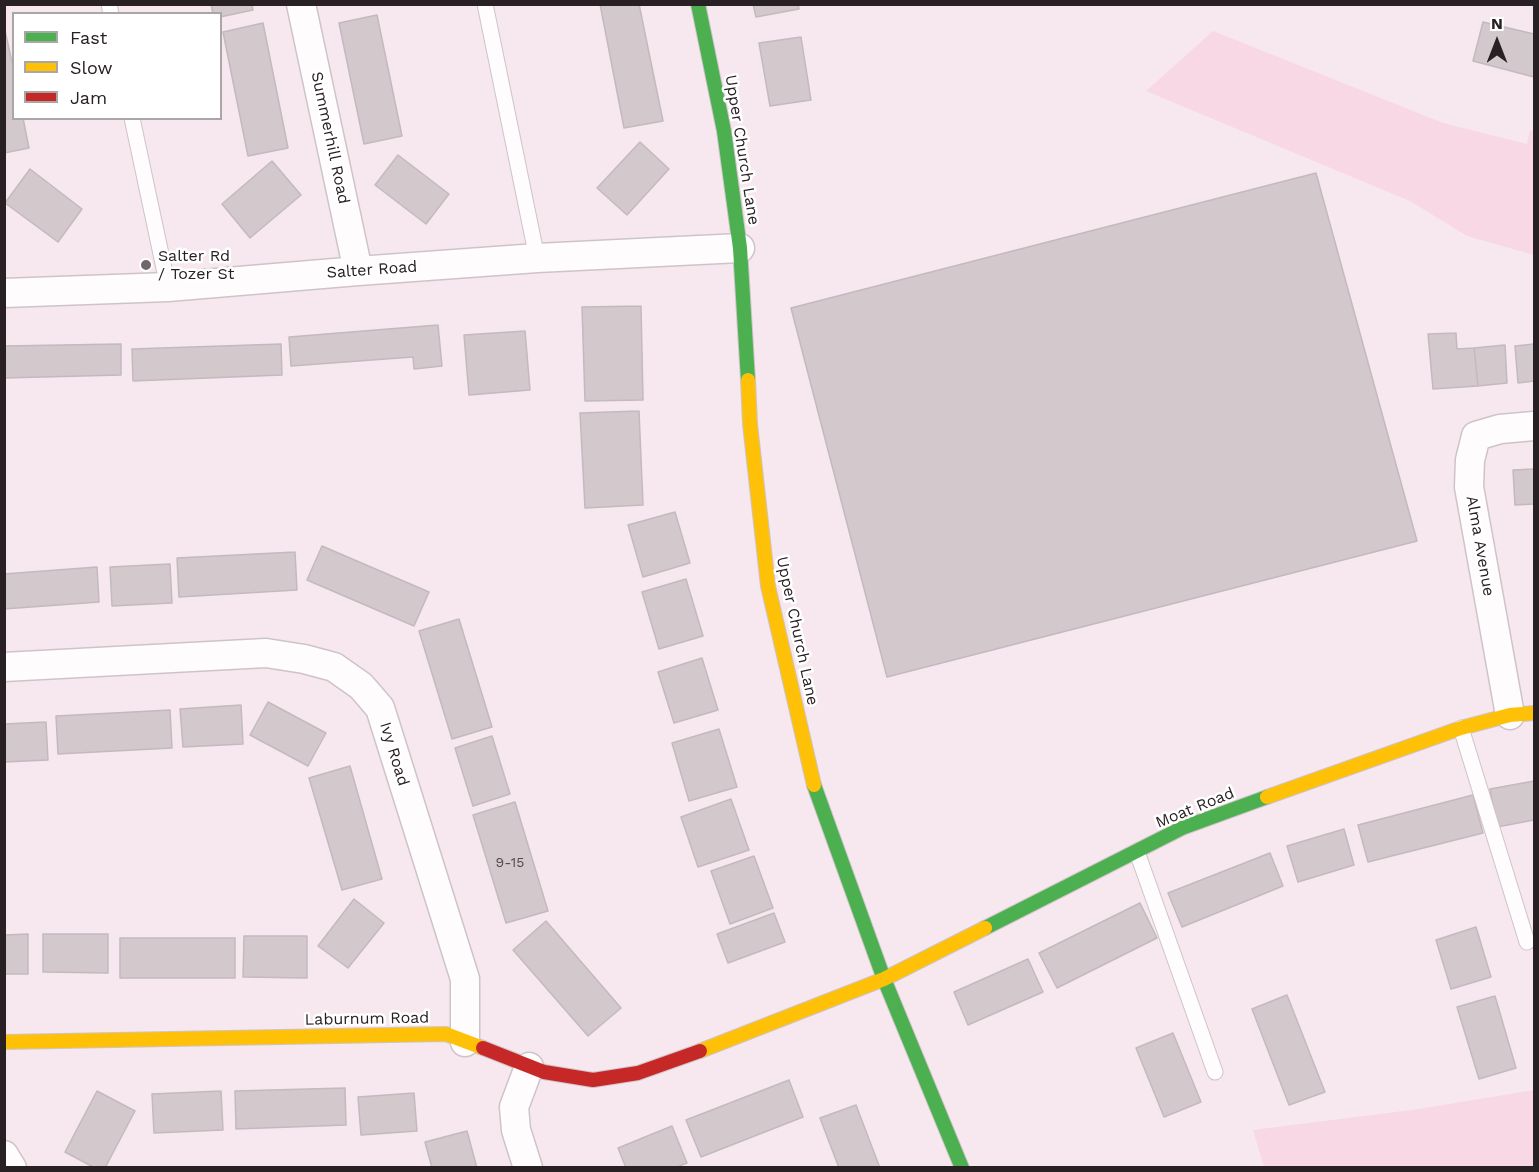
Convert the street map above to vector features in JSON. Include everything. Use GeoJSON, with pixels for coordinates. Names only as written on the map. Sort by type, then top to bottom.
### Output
{"type":"FeatureCollection","features":[{"type":"Feature","properties":{"kind":"street","name":"Summerhill Road"},"geometry":{"type":"LineString","coordinates":[[301,4],[358,271]]}},
{"type":"Feature","properties":{"kind":"street","name":"Upper Church Lane"},"geometry":{"type":"LineString","coordinates":[[698,4],[724,131],[740,248],[750,424],[768,586],[814,784],[884,979],[962,1167]]}},
{"type":"Feature","properties":{"kind":"street","name":"Salter Road"},"geometry":{"type":"LineString","coordinates":[[4,293],[168,287],[537,258],[740,248]]}},
{"type":"Feature","properties":{"kind":"street","name":"Alma Avenue"},"geometry":{"type":"LineString","coordinates":[[1522,714],[1469,487],[1470,460],[1476,436],[1500,429],[1534,426]]}},
{"type":"Feature","properties":{"kind":"street","name":"Ivy Road"},"geometry":{"type":"LineString","coordinates":[[4,667],[266,654],[304,659],[334,667],[361,686],[380,708],[465,979],[465,1042]]}},
{"type":"Feature","properties":{"kind":"street","name":"Moat Road"},"geometry":{"type":"LineString","coordinates":[[884,979],[1182,828],[1461,728],[1522,714]]}},
{"type":"Feature","properties":{"kind":"street","name":"Laburnum Road"},"geometry":{"type":"LineString","coordinates":[[4,1042],[446,1034],[529,1067],[593,1080],[638,1074],[721,1044],[884,979]]}},
{"type":"Feature","properties":{"kind":"street"},"geometry":{"type":"LineString","coordinates":[[528,1167],[516,1130],[514,1107],[529,1067]]}},
{"type":"Feature","properties":{"kind":"street"},"geometry":{"type":"LineString","coordinates":[[4,1155],[12,1167]]}},
{"type":"Feature","properties":{"kind":"lane"},"geometry":{"type":"LineString","coordinates":[[485,4],[537,258]]}},
{"type":"Feature","properties":{"kind":"lane"},"geometry":{"type":"LineString","coordinates":[[132,120],[168,287]]}},
{"type":"Feature","properties":{"kind":"lane"},"geometry":{"type":"LineString","coordinates":[[1461,728],[1527,942]]}},
{"type":"Feature","properties":{"kind":"lane"},"geometry":{"type":"LineString","coordinates":[[1137,852],[1215,1072]]}},
{"type":"Feature","properties":{"kind":"shaded area"},"geometry":{"type":"Polygon","coordinates":[[[1213,31],[1443,123],[1527,144],[1530,130],[1534,131],[1534,255],[1467,236],[1410,201],[1146,91],[1213,31]]]}},
{"type":"Feature","properties":{"kind":"shaded area"},"geometry":{"type":"Polygon","coordinates":[[[1534,1090],[1534,1167],[1264,1167],[1253,1130],[1419,1109],[1534,1090]]]}},
{"type":"Feature","properties":{"kind":"building"},"geometry":{"type":"Polygon","coordinates":[[[211,4],[252,4],[253,10],[222,17],[222,12],[213,12],[211,4]]]}},
{"type":"Feature","properties":{"kind":"building"},"geometry":{"type":"Polygon","coordinates":[[[600,4],[639,4],[663,121],[624,128],[600,4]]]}},
{"type":"Feature","properties":{"kind":"building"},"geometry":{"type":"Polygon","coordinates":[[[753,4],[798,4],[799,9],[756,17],[753,4]]]}},
{"type":"Feature","properties":{"kind":"building"},"geometry":{"type":"Polygon","coordinates":[[[377,15],[402,136],[364,144],[339,23],[377,15]]]}},
{"type":"Feature","properties":{"kind":"building"},"geometry":{"type":"Polygon","coordinates":[[[1483,22],[1534,34],[1534,77],[1473,61],[1483,22]]]}},
{"type":"Feature","properties":{"kind":"building"},"geometry":{"type":"Polygon","coordinates":[[[263,23],[288,148],[248,156],[223,32],[263,23]]]}},
{"type":"Feature","properties":{"kind":"building"},"geometry":{"type":"Polygon","coordinates":[[[4,26],[12,62],[12,120],[23,120],[29,148],[4,153],[4,26]]]}},
{"type":"Feature","properties":{"kind":"building"},"geometry":{"type":"Polygon","coordinates":[[[801,37],[811,100],[770,106],[759,43],[801,37]]]}},
{"type":"Feature","properties":{"kind":"building"},"geometry":{"type":"Polygon","coordinates":[[[640,142],[669,169],[627,215],[597,188],[640,142]]]}},
{"type":"Feature","properties":{"kind":"building"},"geometry":{"type":"Polygon","coordinates":[[[398,155],[449,194],[426,224],[375,185],[398,155]]]}},
{"type":"Feature","properties":{"kind":"building"},"geometry":{"type":"Polygon","coordinates":[[[272,161],[301,195],[250,238],[222,204],[272,161]]]}},
{"type":"Feature","properties":{"kind":"building"},"geometry":{"type":"Polygon","coordinates":[[[30,169],[82,209],[58,242],[5,203],[30,169]]]}},
{"type":"Feature","properties":{"kind":"building"},"geometry":{"type":"Polygon","coordinates":[[[1316,173],[1417,541],[887,677],[791,308],[1316,173]]]}},
{"type":"Feature","properties":{"kind":"building"},"geometry":{"type":"Polygon","coordinates":[[[641,306],[643,400],[585,401],[582,307],[641,306]]]}},
{"type":"Feature","properties":{"kind":"building"},"geometry":{"type":"Polygon","coordinates":[[[438,325],[442,366],[414,369],[413,357],[291,366],[289,337],[438,325]]]}},
{"type":"Feature","properties":{"kind":"building"},"geometry":{"type":"Polygon","coordinates":[[[525,331],[530,390],[469,395],[464,335],[525,331]]]}},
{"type":"Feature","properties":{"kind":"building"},"geometry":{"type":"Polygon","coordinates":[[[1456,333],[1457,349],[1474,348],[1478,386],[1433,389],[1428,334],[1456,333]]]}},
{"type":"Feature","properties":{"kind":"building"},"geometry":{"type":"Polygon","coordinates":[[[121,344],[121,375],[4,378],[4,346],[121,344]]]}},
{"type":"Feature","properties":{"kind":"building"},"geometry":{"type":"Polygon","coordinates":[[[281,344],[282,375],[133,381],[132,349],[281,344]]]}},
{"type":"Feature","properties":{"kind":"building"},"geometry":{"type":"Polygon","coordinates":[[[1534,344],[1534,381],[1518,383],[1515,346],[1534,344]]]}},
{"type":"Feature","properties":{"kind":"building"},"geometry":{"type":"Polygon","coordinates":[[[1505,345],[1507,383],[1478,386],[1474,348],[1505,345]]]}},
{"type":"Feature","properties":{"kind":"building"},"geometry":{"type":"Polygon","coordinates":[[[639,411],[643,505],[585,508],[580,413],[639,411]]]}},
{"type":"Feature","properties":{"kind":"building"},"geometry":{"type":"Polygon","coordinates":[[[1534,469],[1534,504],[1515,505],[1513,470],[1534,469]]]}},
{"type":"Feature","properties":{"kind":"building"},"geometry":{"type":"Polygon","coordinates":[[[675,512],[690,563],[643,577],[628,525],[675,512]]]}},
{"type":"Feature","properties":{"kind":"building"},"geometry":{"type":"Polygon","coordinates":[[[322,546],[429,592],[414,626],[307,580],[322,546]]]}},
{"type":"Feature","properties":{"kind":"building"},"geometry":{"type":"Polygon","coordinates":[[[295,552],[297,590],[179,597],[177,558],[295,552]]]}},
{"type":"Feature","properties":{"kind":"building"},"geometry":{"type":"Polygon","coordinates":[[[170,564],[172,603],[112,606],[110,567],[170,564]]]}},
{"type":"Feature","properties":{"kind":"building"},"geometry":{"type":"Polygon","coordinates":[[[97,567],[99,602],[4,609],[4,574],[97,567]]]}},
{"type":"Feature","properties":{"kind":"building"},"geometry":{"type":"Polygon","coordinates":[[[686,579],[703,636],[659,649],[642,592],[686,579]]]}},
{"type":"Feature","properties":{"kind":"building"},"geometry":{"type":"Polygon","coordinates":[[[459,619],[492,727],[452,739],[419,631],[459,619]]]}},
{"type":"Feature","properties":{"kind":"building"},"geometry":{"type":"Polygon","coordinates":[[[702,658],[718,710],[674,723],[658,672],[702,658]]]}},
{"type":"Feature","properties":{"kind":"building"},"geometry":{"type":"Polygon","coordinates":[[[268,702],[326,733],[308,766],[250,735],[268,702]]]}},
{"type":"Feature","properties":{"kind":"building"},"geometry":{"type":"Polygon","coordinates":[[[241,705],[243,744],[183,747],[180,709],[241,705]]]}},
{"type":"Feature","properties":{"kind":"building"},"geometry":{"type":"Polygon","coordinates":[[[170,710],[172,748],[58,754],[56,716],[170,710]]]}},
{"type":"Feature","properties":{"kind":"building"},"geometry":{"type":"Polygon","coordinates":[[[46,722],[48,760],[4,762],[4,724],[46,722]]]}},
{"type":"Feature","properties":{"kind":"building"},"geometry":{"type":"Polygon","coordinates":[[[719,729],[737,787],[689,801],[672,743],[719,729]]]}},
{"type":"Feature","properties":{"kind":"building"},"geometry":{"type":"Polygon","coordinates":[[[492,736],[510,794],[473,806],[455,748],[492,736]]]}},
{"type":"Feature","properties":{"kind":"building"},"geometry":{"type":"Polygon","coordinates":[[[350,766],[382,879],[342,890],[309,778],[350,766]]]}},
{"type":"Feature","properties":{"kind":"building"},"geometry":{"type":"Polygon","coordinates":[[[1534,781],[1534,820],[1497,827],[1490,789],[1534,781]]]}},
{"type":"Feature","properties":{"kind":"building"},"geometry":{"type":"Polygon","coordinates":[[[1473,795],[1483,833],[1368,862],[1358,825],[1473,795]]]}},
{"type":"Feature","properties":{"kind":"building"},"geometry":{"type":"Polygon","coordinates":[[[731,799],[749,850],[698,867],[681,817],[731,799]]]}},
{"type":"Feature","properties":{"kind":"building"},"geometry":{"type":"Polygon","coordinates":[[[515,802],[548,911],[506,923],[473,815],[515,802]]]}},
{"type":"Feature","properties":{"kind":"building"},"geometry":{"type":"Polygon","coordinates":[[[1344,829],[1354,865],[1298,882],[1287,846],[1344,829]]]}},
{"type":"Feature","properties":{"kind":"building"},"geometry":{"type":"Polygon","coordinates":[[[1270,853],[1283,886],[1182,927],[1168,893],[1270,853]]]}},
{"type":"Feature","properties":{"kind":"building"},"geometry":{"type":"Polygon","coordinates":[[[754,856],[773,908],[730,924],[711,871],[754,856]]]}},
{"type":"Feature","properties":{"kind":"building"},"geometry":{"type":"Polygon","coordinates":[[[354,899],[384,923],[348,968],[318,946],[354,899]]]}},
{"type":"Feature","properties":{"kind":"building"},"geometry":{"type":"Polygon","coordinates":[[[1140,903],[1157,938],[1057,988],[1039,953],[1140,903]]]}},
{"type":"Feature","properties":{"kind":"building"},"geometry":{"type":"Polygon","coordinates":[[[774,913],[785,942],[728,963],[717,934],[774,913]]]}},
{"type":"Feature","properties":{"kind":"building"},"geometry":{"type":"Polygon","coordinates":[[[546,921],[621,1008],[588,1036],[513,950],[546,921]]]}},
{"type":"Feature","properties":{"kind":"building"},"geometry":{"type":"Polygon","coordinates":[[[1476,927],[1491,977],[1451,989],[1436,940],[1476,927]]]}},
{"type":"Feature","properties":{"kind":"building"},"geometry":{"type":"Polygon","coordinates":[[[28,934],[28,974],[4,974],[4,935],[28,934]]]}},
{"type":"Feature","properties":{"kind":"building"},"geometry":{"type":"Polygon","coordinates":[[[43,934],[108,934],[108,973],[43,972],[43,934]]]}},
{"type":"Feature","properties":{"kind":"building"},"geometry":{"type":"Polygon","coordinates":[[[244,936],[307,936],[307,978],[243,977],[244,936]]]}},
{"type":"Feature","properties":{"kind":"building"},"geometry":{"type":"Polygon","coordinates":[[[120,938],[235,938],[235,978],[120,978],[120,938]]]}},
{"type":"Feature","properties":{"kind":"building"},"geometry":{"type":"Polygon","coordinates":[[[1028,959],[1043,992],[968,1025],[954,992],[1028,959]]]}},
{"type":"Feature","properties":{"kind":"building"},"geometry":{"type":"Polygon","coordinates":[[[1287,995],[1325,1092],[1289,1105],[1252,1009],[1287,995]]]}},
{"type":"Feature","properties":{"kind":"building"},"geometry":{"type":"Polygon","coordinates":[[[1495,996],[1516,1068],[1479,1079],[1457,1007],[1495,996]]]}},
{"type":"Feature","properties":{"kind":"building"},"geometry":{"type":"Polygon","coordinates":[[[1173,1033],[1201,1102],[1164,1117],[1136,1048],[1173,1033]]]}},
{"type":"Feature","properties":{"kind":"building"},"geometry":{"type":"Polygon","coordinates":[[[789,1080],[803,1117],[701,1157],[686,1120],[789,1080]]]}},
{"type":"Feature","properties":{"kind":"building"},"geometry":{"type":"Polygon","coordinates":[[[345,1088],[346,1125],[236,1129],[235,1091],[345,1088]]]}},
{"type":"Feature","properties":{"kind":"building"},"geometry":{"type":"Polygon","coordinates":[[[97,1091],[135,1111],[105,1168],[95,1168],[65,1152],[97,1091]]]}},
{"type":"Feature","properties":{"kind":"building"},"geometry":{"type":"Polygon","coordinates":[[[221,1091],[223,1130],[154,1133],[152,1094],[221,1091]]]}},
{"type":"Feature","properties":{"kind":"building"},"geometry":{"type":"Polygon","coordinates":[[[414,1093],[417,1131],[361,1135],[358,1097],[414,1093]]]}},
{"type":"Feature","properties":{"kind":"building"},"geometry":{"type":"Polygon","coordinates":[[[856,1105],[880,1168],[839,1168],[820,1118],[856,1105]]]}},
{"type":"Feature","properties":{"kind":"building"},"geometry":{"type":"Polygon","coordinates":[[[672,1126],[687,1163],[674,1168],[626,1168],[618,1148],[672,1126]]]}},
{"type":"Feature","properties":{"kind":"building"},"geometry":{"type":"Polygon","coordinates":[[[467,1131],[477,1168],[432,1168],[425,1142],[467,1131]]]}},
{"type":"Feature","properties":{"kind":"traffic: fast"},"geometry":{"type":"LineString","coordinates":[[698,4],[724,131],[740,248],[748,380]]}},
{"type":"Feature","properties":{"kind":"traffic: fast"},"geometry":{"type":"LineString","coordinates":[[814,785],[884,979],[962,1168]]}},
{"type":"Feature","properties":{"kind":"traffic: fast"},"geometry":{"type":"LineString","coordinates":[[985,928],[1182,828],[1267,797]]}},
{"type":"Feature","properties":{"kind":"traffic: slow"},"geometry":{"type":"LineString","coordinates":[[748,380],[750,424],[768,586],[814,785]]}},
{"type":"Feature","properties":{"kind":"traffic: slow"},"geometry":{"type":"LineString","coordinates":[[1267,797],[1461,728],[1510,715],[1534,713]]}},
{"type":"Feature","properties":{"kind":"traffic: slow"},"geometry":{"type":"LineString","coordinates":[[700,1051],[884,979],[985,928]]}},
{"type":"Feature","properties":{"kind":"traffic: slow"},"geometry":{"type":"LineString","coordinates":[[4,1042],[446,1034],[483,1048]]}},
{"type":"Feature","properties":{"kind":"traffic: jam"},"geometry":{"type":"LineString","coordinates":[[483,1048],[544,1072],[593,1080],[638,1073],[700,1051]]}},
{"type":"Feature","properties":{"kind":"place","name":"Salter Rd / Tozer St"},"geometry":{"type":"Point","coordinates":[146,265]}}]}
